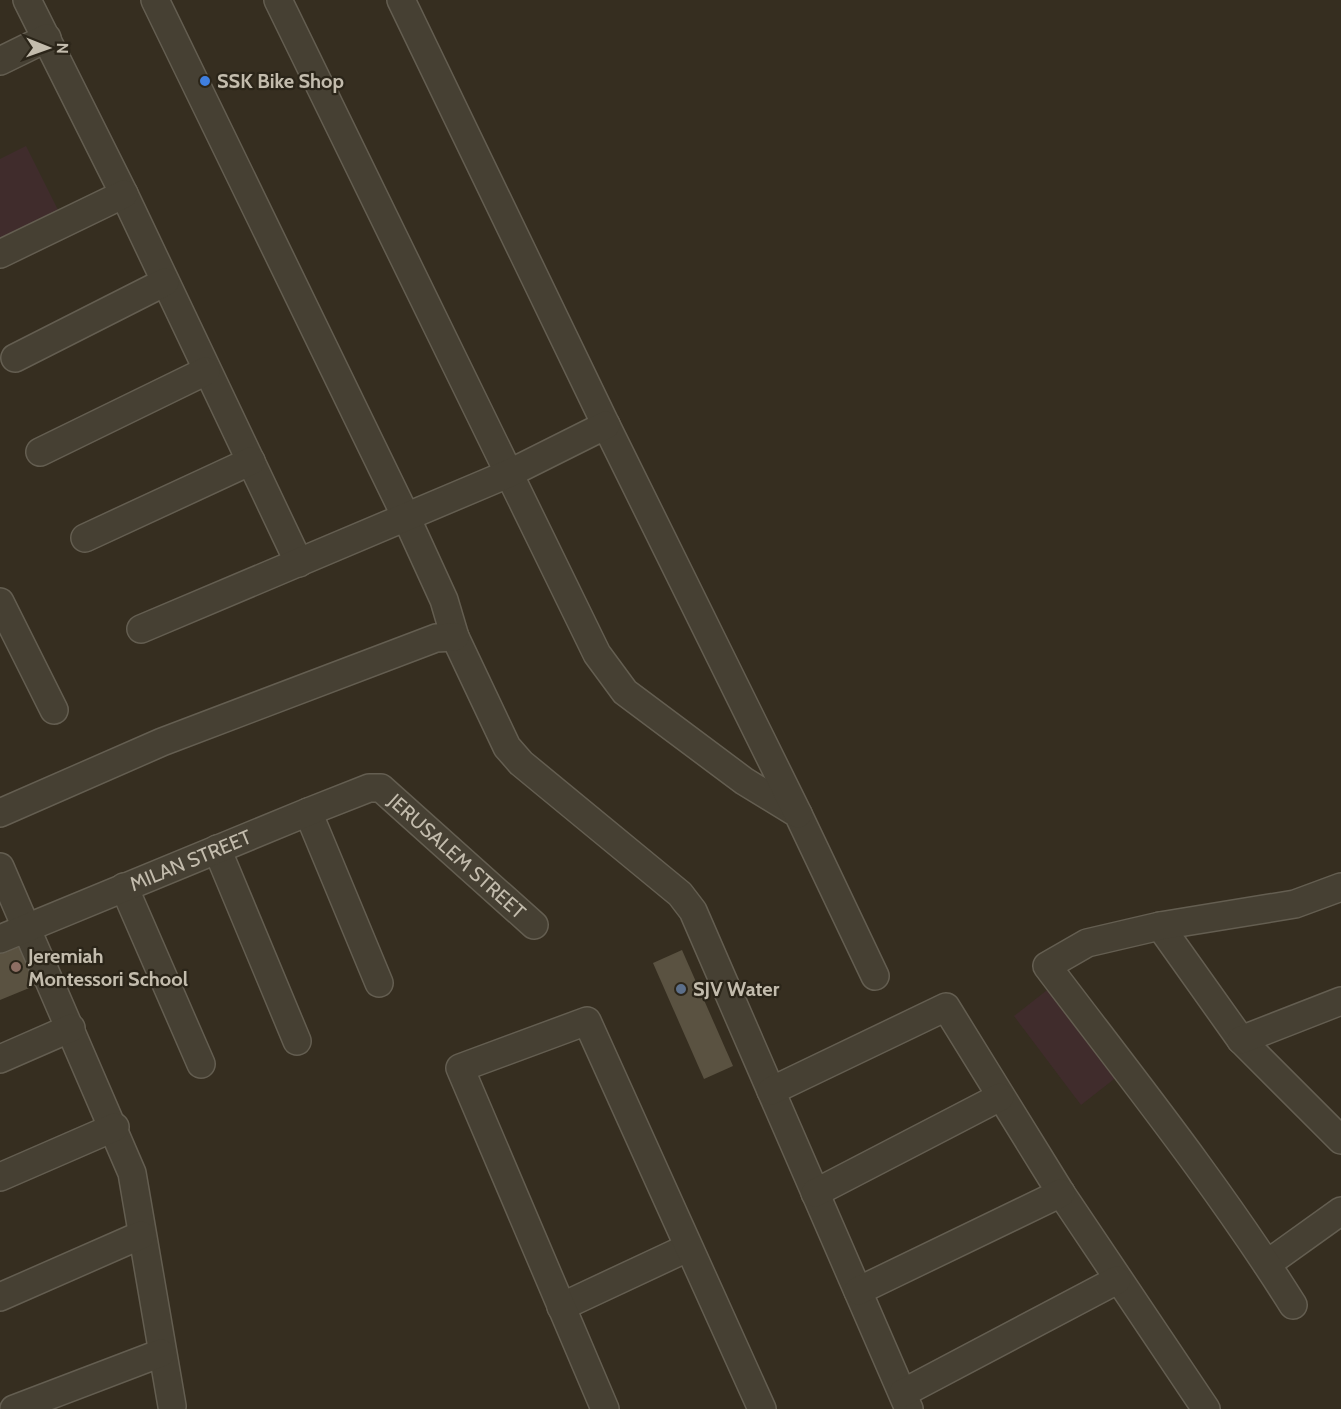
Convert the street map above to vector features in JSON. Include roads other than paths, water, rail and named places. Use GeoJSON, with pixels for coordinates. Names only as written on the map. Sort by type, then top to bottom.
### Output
{"type":"FeatureCollection","features":[{"type":"Feature","properties":{"kind":"street"},"geometry":{"type":"LineString","coordinates":[[27,0],[124,194],[299,563]]}},
{"type":"Feature","properties":{"kind":"street"},"geometry":{"type":"LineString","coordinates":[[155,0],[407,519],[444,600],[455,637],[507,747],[521,763],[680,894],[693,911],[906,1401],[1118,1280]]}},
{"type":"Feature","properties":{"kind":"street"},"geometry":{"type":"LineString","coordinates":[[278,0],[609,674],[625,692],[744,781],[798,814]]}},
{"type":"Feature","properties":{"kind":"street"},"geometry":{"type":"LineString","coordinates":[[401,0],[875,976]]}},
{"type":"Feature","properties":{"kind":"street"},"geometry":{"type":"LineString","coordinates":[[0,61],[47,38]]}},
{"type":"Feature","properties":{"kind":"street"},"geometry":{"type":"LineString","coordinates":[[0,254],[124,194]]}},
{"type":"Feature","properties":{"kind":"street"},"geometry":{"type":"LineString","coordinates":[[15,358],[165,282]]}},
{"type":"Feature","properties":{"kind":"street"},"geometry":{"type":"LineString","coordinates":[[40,452],[206,371]]}},
{"type":"Feature","properties":{"kind":"street"},"geometry":{"type":"LineString","coordinates":[[141,629],[407,519],[510,473],[606,425]]}},
{"type":"Feature","properties":{"kind":"street"},"geometry":{"type":"LineString","coordinates":[[85,538],[251,461]]}},
{"type":"Feature","properties":{"kind":"street"},"geometry":{"type":"LineString","coordinates":[[0,602],[54,710]]}},
{"type":"Feature","properties":{"kind":"street"},"geometry":{"type":"LineString","coordinates":[[0,813],[162,742],[436,638],[455,637]]}},
{"type":"Feature","properties":{"kind":"street","name":"MILAN STREET"},"geometry":{"type":"LineString","coordinates":[[0,939],[308,812],[369,788],[381,788]]}},
{"type":"Feature","properties":{"kind":"street","name":"JERUSALEM STREET"},"geometry":{"type":"LineString","coordinates":[[381,788],[534,925]]}},
{"type":"Feature","properties":{"kind":"street"},"geometry":{"type":"LineString","coordinates":[[308,812],[379,983]]}},
{"type":"Feature","properties":{"kind":"street"},"geometry":{"type":"LineString","coordinates":[[217,849],[297,1041]]}},
{"type":"Feature","properties":{"kind":"street"},"geometry":{"type":"LineString","coordinates":[[0,867],[115,1127],[132,1173],[161,1353],[172,1406]]}},
{"type":"Feature","properties":{"kind":"street"},"geometry":{"type":"LineString","coordinates":[[124,887],[201,1064]]}},
{"type":"Feature","properties":{"kind":"street"},"geometry":{"type":"LineString","coordinates":[[1293,1305],[1267,1264],[1157,1110],[1047,966],[1087,943],[1160,926],[1295,904],[1341,887]]}},
{"type":"Feature","properties":{"kind":"street"},"geometry":{"type":"LineString","coordinates":[[1160,926],[1241,1040],[1341,1140]]}},
{"type":"Feature","properties":{"kind":"street"},"geometry":{"type":"LineString","coordinates":[[1241,1040],[1341,1001]]}},
{"type":"Feature","properties":{"kind":"street"},"geometry":{"type":"LineString","coordinates":[[771,1091],[946,1007],[1061,1193],[1206,1409]]}},
{"type":"Feature","properties":{"kind":"street"},"geometry":{"type":"LineString","coordinates":[[605,1409],[460,1068],[587,1021],[687,1248],[762,1409]]}},
{"type":"Feature","properties":{"kind":"street"},"geometry":{"type":"LineString","coordinates":[[0,1059],[71,1028]]}},
{"type":"Feature","properties":{"kind":"street"},"geometry":{"type":"LineString","coordinates":[[815,1193],[1000,1097]]}},
{"type":"Feature","properties":{"kind":"street"},"geometry":{"type":"LineString","coordinates":[[0,1177],[115,1127]]}},
{"type":"Feature","properties":{"kind":"street"},"geometry":{"type":"LineString","coordinates":[[858,1291],[1061,1193]]}},
{"type":"Feature","properties":{"kind":"street"},"geometry":{"type":"LineString","coordinates":[[1267,1264],[1341,1211]]}},
{"type":"Feature","properties":{"kind":"street"},"geometry":{"type":"LineString","coordinates":[[0,1297],[141,1235]]}},
{"type":"Feature","properties":{"kind":"street"},"geometry":{"type":"LineString","coordinates":[[561,1307],[687,1248]]}},
{"type":"Feature","properties":{"kind":"street"},"geometry":{"type":"LineString","coordinates":[[14,1409],[161,1353]]}},
{"type":"Feature","properties":{"kind":"place","name":"SSK Bike Shop"},"geometry":{"type":"Point","coordinates":[205,81]}},
{"type":"Feature","properties":{"kind":"place","name":"Jeremiah Montessori School"},"geometry":{"type":"Point","coordinates":[16,967]}},
{"type":"Feature","properties":{"kind":"place","name":"SJV Water"},"geometry":{"type":"Point","coordinates":[681,989]}}]}
